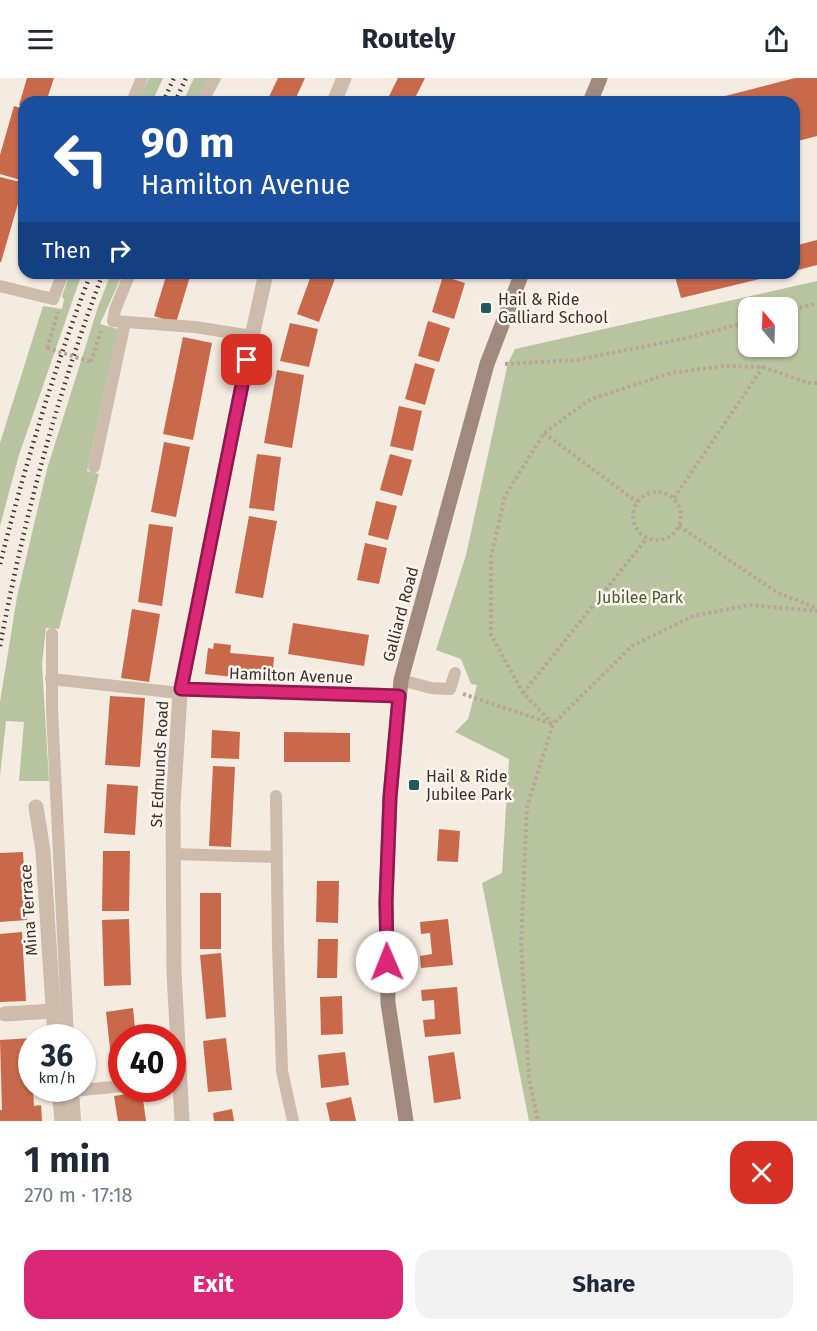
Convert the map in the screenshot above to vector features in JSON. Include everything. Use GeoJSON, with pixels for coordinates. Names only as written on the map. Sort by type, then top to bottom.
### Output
{"type":"FeatureCollection","features":[{"type":"Feature","properties":{"kind":"street"},"geometry":{"type":"LineString","coordinates":[[336,96],[344,78]]}},
{"type":"Feature","properties":{"kind":"street"},"geometry":{"type":"LineString","coordinates":[[592,96],[600,78]]}},
{"type":"Feature","properties":{"kind":"street","name":"St Edmunds Road"},"geometry":{"type":"LineString","coordinates":[[175,1024],[173,806],[180,691],[265,279]]}},
{"type":"Feature","properties":{"kind":"street","name":"Galliard Road"},"geometry":{"type":"LineString","coordinates":[[406,1121],[388,1003],[387,924],[390,797],[401,680],[487,364],[520,279]]}},
{"type":"Feature","properties":{"kind":"street","name":"Hamilton Avenue"},"geometry":{"type":"LineString","coordinates":[[180,691],[399,696]]}},
{"type":"Feature","properties":{"kind":"street","name":"Mina Terrace"},"geometry":{"type":"LineString","coordinates":[[36,807],[43,851],[54,1024]]}},
{"type":"Feature","properties":{"kind":"street"},"geometry":{"type":"LineString","coordinates":[[5,1014],[53,1011]]}},
{"type":"Feature","properties":{"kind":"street"},"geometry":{"type":"LineString","coordinates":[[62,1121],[66,1102]]}},
{"type":"Feature","properties":{"kind":"street","name":"St Edmunds Road"},"geometry":{"type":"LineString","coordinates":[[179,1102],[182,1121]]}},
{"type":"Feature","properties":{"kind":"lane"},"geometry":{"type":"LineString","coordinates":[[134,96],[142,78]]}},
{"type":"Feature","properties":{"kind":"lane"},"geometry":{"type":"LineString","coordinates":[[205,96],[215,78]]}},
{"type":"Feature","properties":{"kind":"lane"},"geometry":{"type":"LineString","coordinates":[[0,286],[53,299],[61,279]]}},
{"type":"Feature","properties":{"kind":"lane"},"geometry":{"type":"LineString","coordinates":[[128,279],[113,321],[195,327],[252,336]]}},
{"type":"Feature","properties":{"kind":"lane"},"geometry":{"type":"LineString","coordinates":[[94,467],[125,322]]}},
{"type":"Feature","properties":{"kind":"lane"},"geometry":{"type":"LineString","coordinates":[[52,634],[51,679],[67,1024]]}},
{"type":"Feature","properties":{"kind":"lane"},"geometry":{"type":"LineString","coordinates":[[401,680],[432,688],[450,689],[454,673]]}},
{"type":"Feature","properties":{"kind":"lane"},"geometry":{"type":"LineString","coordinates":[[51,679],[180,691]]}},
{"type":"Feature","properties":{"kind":"lane"},"geometry":{"type":"LineString","coordinates":[[276,796],[282,1071],[293,1121]]}},
{"type":"Feature","properties":{"kind":"lane"},"geometry":{"type":"LineString","coordinates":[[173,854],[276,857]]}},
{"type":"Feature","properties":{"kind":"lane"},"geometry":{"type":"LineString","coordinates":[[71,1102],[75,1121]]}},
{"type":"Feature","properties":{"kind":"path"},"geometry":{"type":"LineString","coordinates":[[798,308],[817,303]]}},
{"type":"Feature","properties":{"kind":"path"},"geometry":{"type":"LineString","coordinates":[[59,308],[47,348],[91,362],[103,325]]}},
{"type":"Feature","properties":{"kind":"path"},"geometry":{"type":"LineString","coordinates":[[487,364],[577,360],[687,338],[738,325]]}},
{"type":"Feature","properties":{"kind":"path"},"geometry":{"type":"LineString","coordinates":[[553,724],[523,693],[491,635],[491,557],[505,496],[544,433],[591,399],[671,373],[723,366],[763,367],[808,383],[817,383]]}},
{"type":"Feature","properties":{"kind":"path"},"geometry":{"type":"LineString","coordinates":[[674,498],[763,367]]}},
{"type":"Feature","properties":{"kind":"path"},"geometry":{"type":"LineString","coordinates":[[544,433],[637,502]]}},
{"type":"Feature","properties":{"kind":"path"},"geometry":{"type":"LineString","coordinates":[[656,491],[674,498],[681,512],[679,526],[671,536],[663,540],[646,538],[635,526],[633,517],[637,502],[643,496],[656,491]]}},
{"type":"Feature","properties":{"kind":"path"},"geometry":{"type":"LineString","coordinates":[[679,526],[778,593],[817,610]]}},
{"type":"Feature","properties":{"kind":"path"},"geometry":{"type":"LineString","coordinates":[[523,693],[646,538]]}},
{"type":"Feature","properties":{"kind":"path"},"geometry":{"type":"LineString","coordinates":[[538,1121],[529,1078],[521,944],[527,807],[553,724],[632,646],[693,616],[749,605],[817,610]]}},
{"type":"Feature","properties":{"kind":"path"},"geometry":{"type":"LineString","coordinates":[[450,689],[553,724]]}},
{"type":"Feature","properties":{"kind":"green space"},"geometry":{"type":"Polygon","coordinates":[[[149,78],[163,78],[155,96],[141,96],[149,78]]]}},
{"type":"Feature","properties":{"kind":"green space"},"geometry":{"type":"Polygon","coordinates":[[[194,78],[210,78],[201,96],[186,96],[194,78]]]}},
{"type":"Feature","properties":{"kind":"green space"},"geometry":{"type":"Polygon","coordinates":[[[68,279],[80,279],[19,455],[0,526],[0,443],[43,306],[62,309],[64,300],[62,296],[68,279]]]}},
{"type":"Feature","properties":{"kind":"green space"},"geometry":{"type":"Polygon","coordinates":[[[109,279],[120,279],[100,324],[118,329],[87,471],[99,474],[59,629],[46,628],[42,664],[49,781],[19,781],[24,722],[6,721],[0,776],[0,702],[17,597],[47,469],[109,279]]]}},
{"type":"Feature","properties":{"kind":"green space","name":"Jubilee Park"},"geometry":{"type":"Polygon","coordinates":[[[817,281],[817,1121],[529,1121],[482,883],[502,873],[509,759],[455,732],[468,719],[477,685],[471,684],[461,659],[436,650],[466,555],[508,363],[515,349],[738,299],[738,357],[798,357],[798,297],[746,297],[817,281]]]}},
{"type":"Feature","properties":{"kind":"building"},"geometry":{"type":"Polygon","coordinates":[[[27,78],[54,78],[48,96],[22,96],[27,78]]]}},
{"type":"Feature","properties":{"kind":"building"},"geometry":{"type":"Polygon","coordinates":[[[278,78],[305,78],[297,96],[269,96],[278,78]]]}},
{"type":"Feature","properties":{"kind":"building"},"geometry":{"type":"Polygon","coordinates":[[[398,78],[425,78],[416,96],[389,96],[398,78]]]}},
{"type":"Feature","properties":{"kind":"building"},"geometry":{"type":"Polygon","coordinates":[[[795,78],[817,78],[817,136],[800,140],[800,96],[725,96],[795,78]]]}},
{"type":"Feature","properties":{"kind":"building"},"geometry":{"type":"Polygon","coordinates":[[[14,106],[18,107],[18,179],[0,174],[0,155],[14,106]]]}},
{"type":"Feature","properties":{"kind":"building"},"geometry":{"type":"Polygon","coordinates":[[[0,177],[18,182],[18,204],[0,262],[0,177]]]}},
{"type":"Feature","properties":{"kind":"building"},"geometry":{"type":"Polygon","coordinates":[[[817,240],[817,265],[800,269],[800,244],[817,240]]]}},
{"type":"Feature","properties":{"kind":"building"},"geometry":{"type":"Polygon","coordinates":[[[165,279],[189,279],[176,323],[154,316],[165,279]]]}},
{"type":"Feature","properties":{"kind":"building"},"geometry":{"type":"Polygon","coordinates":[[[310,279],[335,279],[319,322],[297,314],[310,279]]]}},
{"type":"Feature","properties":{"kind":"building"},"geometry":{"type":"Polygon","coordinates":[[[442,279],[465,283],[454,319],[432,312],[442,279]]]}},
{"type":"Feature","properties":{"kind":"building"},"geometry":{"type":"Polygon","coordinates":[[[676,279],[760,279],[681,298],[676,279]]]}},
{"type":"Feature","properties":{"kind":"building"},"geometry":{"type":"Polygon","coordinates":[[[428,321],[450,328],[439,362],[418,356],[428,321]]]}},
{"type":"Feature","properties":{"kind":"building"},"geometry":{"type":"Polygon","coordinates":[[[290,323],[318,329],[309,367],[280,361],[290,323]]]}},
{"type":"Feature","properties":{"kind":"building"},"geometry":{"type":"Polygon","coordinates":[[[183,337],[212,343],[193,440],[163,434],[183,337]]]}},
{"type":"Feature","properties":{"kind":"building"},"geometry":{"type":"Polygon","coordinates":[[[415,363],[435,369],[425,405],[405,399],[415,363]]]}},
{"type":"Feature","properties":{"kind":"building"},"geometry":{"type":"Polygon","coordinates":[[[277,370],[304,375],[292,448],[264,443],[277,370]]]}},
{"type":"Feature","properties":{"kind":"building"},"geometry":{"type":"Polygon","coordinates":[[[399,406],[422,411],[413,451],[390,446],[399,406]]]}},
{"type":"Feature","properties":{"kind":"building"},"geometry":{"type":"Polygon","coordinates":[[[164,442],[190,447],[176,517],[151,512],[164,442]]]}},
{"type":"Feature","properties":{"kind":"building"},"geometry":{"type":"Polygon","coordinates":[[[257,454],[281,457],[274,511],[249,508],[257,454]]]}},
{"type":"Feature","properties":{"kind":"building"},"geometry":{"type":"Polygon","coordinates":[[[390,454],[412,460],[402,496],[380,490],[390,454]]]}},
{"type":"Feature","properties":{"kind":"building"},"geometry":{"type":"Polygon","coordinates":[[[376,501],[397,506],[388,540],[368,535],[376,501]]]}},
{"type":"Feature","properties":{"kind":"building"},"geometry":{"type":"Polygon","coordinates":[[[249,516],[277,521],[263,598],[235,593],[249,516]]]}},
{"type":"Feature","properties":{"kind":"building"},"geometry":{"type":"Polygon","coordinates":[[[149,524],[173,527],[162,606],[138,602],[149,524]]]}},
{"type":"Feature","properties":{"kind":"building"},"geometry":{"type":"Polygon","coordinates":[[[365,543],[387,548],[379,584],[357,580],[365,543]]]}},
{"type":"Feature","properties":{"kind":"building"},"geometry":{"type":"Polygon","coordinates":[[[132,609],[160,614],[149,682],[121,678],[132,609]]]}},
{"type":"Feature","properties":{"kind":"building"},"geometry":{"type":"Polygon","coordinates":[[[293,623],[369,635],[364,666],[288,654],[293,623]]]}},
{"type":"Feature","properties":{"kind":"building"},"geometry":{"type":"Polygon","coordinates":[[[214,643],[231,645],[230,653],[274,657],[272,681],[205,674],[208,648],[213,649],[214,643]]]}},
{"type":"Feature","properties":{"kind":"building"},"geometry":{"type":"Polygon","coordinates":[[[110,696],[145,698],[140,767],[105,765],[110,696]]]}},
{"type":"Feature","properties":{"kind":"building"},"geometry":{"type":"Polygon","coordinates":[[[212,730],[240,732],[239,759],[211,758],[212,730]]]}},
{"type":"Feature","properties":{"kind":"building"},"geometry":{"type":"Polygon","coordinates":[[[284,732],[350,733],[350,762],[284,762],[284,732]]]}},
{"type":"Feature","properties":{"kind":"building"},"geometry":{"type":"Polygon","coordinates":[[[213,766],[235,767],[231,847],[209,846],[213,766]]]}},
{"type":"Feature","properties":{"kind":"building"},"geometry":{"type":"Polygon","coordinates":[[[107,784],[138,786],[135,835],[104,833],[107,784]]]}},
{"type":"Feature","properties":{"kind":"building"},"geometry":{"type":"Polygon","coordinates":[[[439,829],[460,831],[458,862],[437,861],[439,829]]]}},
{"type":"Feature","properties":{"kind":"building"},"geometry":{"type":"Polygon","coordinates":[[[103,851],[130,851],[129,911],[102,911],[103,851]]]}},
{"type":"Feature","properties":{"kind":"building"},"geometry":{"type":"Polygon","coordinates":[[[23,852],[27,920],[0,922],[0,853],[23,852]]]}},
{"type":"Feature","properties":{"kind":"building"},"geometry":{"type":"Polygon","coordinates":[[[317,881],[339,881],[338,923],[316,922],[317,881]]]}},
{"type":"Feature","properties":{"kind":"building"},"geometry":{"type":"Polygon","coordinates":[[[200,893],[221,893],[221,949],[200,949],[200,893]]]}},
{"type":"Feature","properties":{"kind":"building"},"geometry":{"type":"Polygon","coordinates":[[[129,919],[131,985],[104,986],[102,920],[129,919]]]}},
{"type":"Feature","properties":{"kind":"building"},"geometry":{"type":"Polygon","coordinates":[[[448,919],[453,965],[421,968],[420,956],[432,954],[430,933],[421,934],[420,922],[448,919]]]}},
{"type":"Feature","properties":{"kind":"building"},"geometry":{"type":"Polygon","coordinates":[[[22,932],[26,1001],[0,1002],[0,934],[22,932]]]}},
{"type":"Feature","properties":{"kind":"building"},"geometry":{"type":"Polygon","coordinates":[[[318,939],[338,939],[337,978],[317,978],[318,939]]]}},
{"type":"Feature","properties":{"kind":"building"},"geometry":{"type":"Polygon","coordinates":[[[221,953],[226,1017],[206,1019],[200,955],[221,953]]]}},
{"type":"Feature","properties":{"kind":"building"},"geometry":{"type":"Polygon","coordinates":[[[457,987],[461,1034],[425,1037],[423,1020],[435,1019],[434,1000],[422,1001],[421,990],[457,987]]]}},
{"type":"Feature","properties":{"kind":"building"},"geometry":{"type":"Polygon","coordinates":[[[342,996],[343,1034],[321,1035],[320,997],[342,996]]]}},
{"type":"Feature","properties":{"kind":"building"},"geometry":{"type":"Polygon","coordinates":[[[133,1008],[135,1024],[108,1024],[108,1030],[106,1012],[133,1008]]]}},
{"type":"Feature","properties":{"kind":"building"},"geometry":{"type":"Polygon","coordinates":[[[226,1038],[232,1090],[208,1092],[203,1041],[226,1038]]]}},
{"type":"Feature","properties":{"kind":"building"},"geometry":{"type":"Polygon","coordinates":[[[18,1039],[18,1102],[34,1102],[34,1106],[41,1105],[42,1121],[0,1121],[0,1110],[2,1110],[0,1040],[18,1039]]]}},
{"type":"Feature","properties":{"kind":"building"},"geometry":{"type":"Polygon","coordinates":[[[345,1052],[349,1085],[321,1088],[318,1055],[345,1052]]]}},
{"type":"Feature","properties":{"kind":"building"},"geometry":{"type":"Polygon","coordinates":[[[454,1052],[461,1099],[434,1103],[428,1056],[454,1052]]]}},
{"type":"Feature","properties":{"kind":"building"},"geometry":{"type":"Polygon","coordinates":[[[351,1097],[356,1121],[330,1121],[326,1103],[351,1097]]]}},
{"type":"Feature","properties":{"kind":"building"},"geometry":{"type":"Polygon","coordinates":[[[115,1102],[143,1102],[146,1121],[118,1121],[115,1102]]]}},
{"type":"Feature","properties":{"kind":"building"},"geometry":{"type":"Polygon","coordinates":[[[232,1109],[234,1121],[214,1121],[213,1113],[232,1109]]]}},
{"type":"Feature","properties":{"kind":"railway"},"geometry":{"type":"LineString","coordinates":[[166,96],[174,78]]}},
{"type":"Feature","properties":{"kind":"railway"},"geometry":{"type":"LineString","coordinates":[[178,96],[186,78]]}},
{"type":"Feature","properties":{"kind":"railway"},"geometry":{"type":"LineString","coordinates":[[0,564],[41,417],[89,279]]}},
{"type":"Feature","properties":{"kind":"railway"},"geometry":{"type":"LineString","coordinates":[[0,646],[9,598],[43,457],[71,364],[101,279]]}},
{"type":"Feature","properties":{"kind":"place","name":"Hail & Ride Galliard School"},"geometry":{"type":"Point","coordinates":[486,308]}},
{"type":"Feature","properties":{"kind":"place","name":"Hail & Ride Jubilee Park"},"geometry":{"type":"Point","coordinates":[414,785]}},
{"type":"Feature","properties":{"kind":"route"},"geometry":{"type":"LineString","coordinates":[[247,360],[181,689],[399,696],[390,797],[386,901],[387,962]]}}]}
